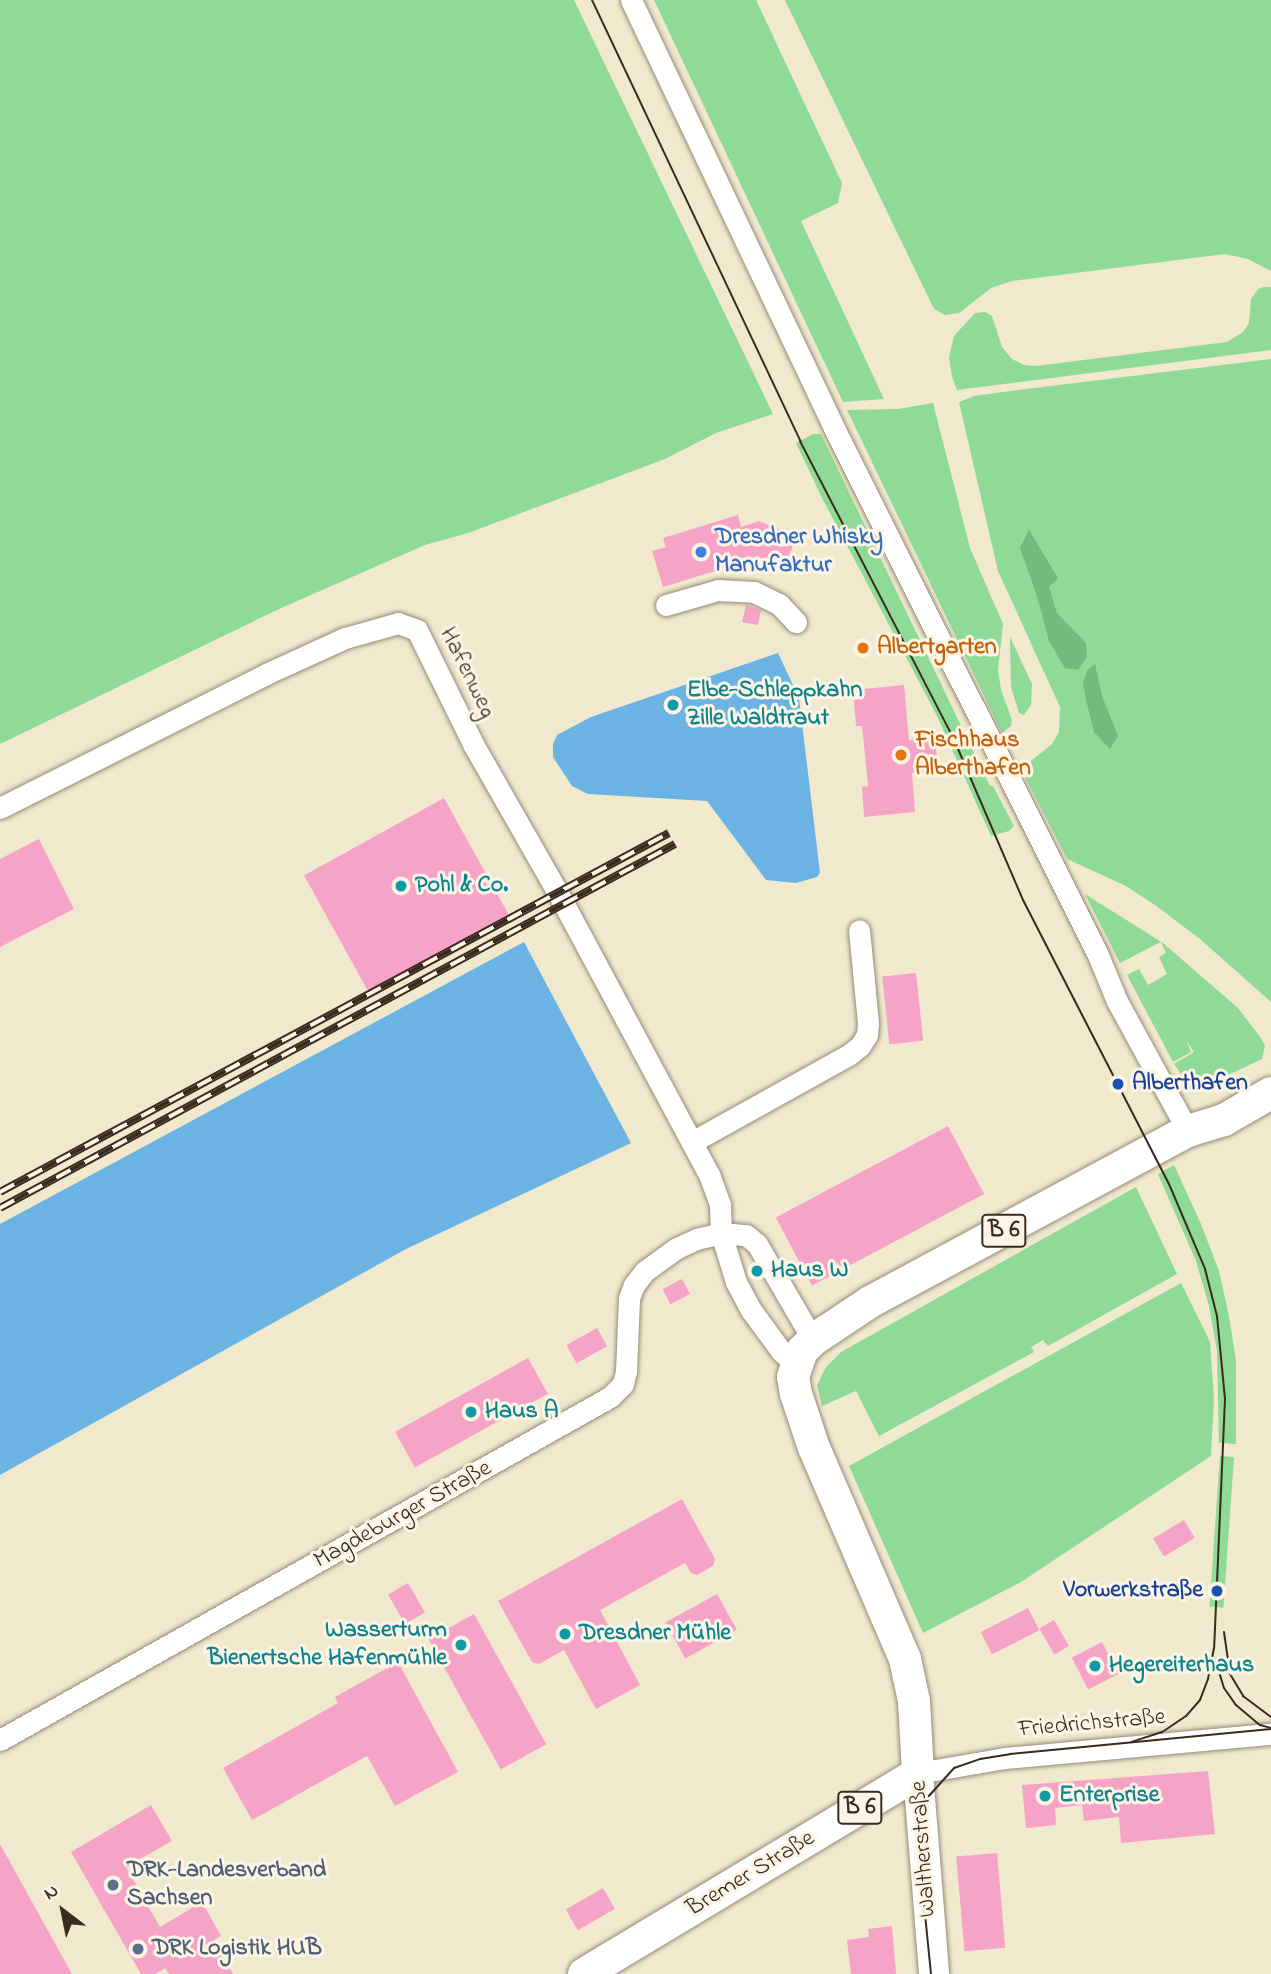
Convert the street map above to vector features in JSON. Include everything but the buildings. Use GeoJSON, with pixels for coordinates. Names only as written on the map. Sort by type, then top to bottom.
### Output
{"type":"FeatureCollection","features":[{"type":"Feature","properties":{"kind":"main road","name":"B 6"},"geometry":{"type":"LineString","coordinates":[[1188,1131],[1216,1105],[1271,1077]]}},
{"type":"Feature","properties":{"kind":"main road","name":"B 6"},"geometry":{"type":"LineString","coordinates":[[804,1352],[870,1302],[1188,1131],[1224,1120],[1271,1093]]}},
{"type":"Feature","properties":{"kind":"main road","name":"Waltherstraße"},"geometry":{"type":"LineString","coordinates":[[804,1352],[793,1377],[806,1428],[905,1659],[915,1724],[934,1974]]}},
{"type":"Feature","properties":{"kind":"main road","name":"Bremer Straße"},"geometry":{"type":"LineString","coordinates":[[584,1974],[918,1773]]}},
{"type":"Feature","properties":{"kind":"street"},"geometry":{"type":"LineString","coordinates":[[631,0],[834,428],[1154,1071],[1188,1131]]}},
{"type":"Feature","properties":{"kind":"street"},"geometry":{"type":"LineString","coordinates":[[666,604],[718,590],[754,592],[779,604],[796,622]]}},
{"type":"Feature","properties":{"kind":"street","name":"Hafenweg"},"geometry":{"type":"LineString","coordinates":[[0,808],[266,674],[345,638],[398,623],[417,630],[473,744],[558,893],[710,1177],[720,1205],[721,1233]]}},
{"type":"Feature","properties":{"kind":"street"},"geometry":{"type":"LineString","coordinates":[[692,1142],[850,1054],[860,1045],[867,1035],[868,1023],[859,930]]}},
{"type":"Feature","properties":{"kind":"street"},"geometry":{"type":"LineString","coordinates":[[721,1233],[746,1235],[757,1244],[804,1352],[781,1351],[751,1310],[736,1282],[733,1262],[721,1233]]}},
{"type":"Feature","properties":{"kind":"street","name":"Magdeburger Straße"},"geometry":{"type":"LineString","coordinates":[[0,1740],[584,1415],[610,1397],[623,1384],[626,1371],[629,1298],[635,1285],[645,1271],[675,1249],[696,1239],[721,1233]]}},
{"type":"Feature","properties":{"kind":"street","name":"Friedrichstraße"},"geometry":{"type":"LineString","coordinates":[[918,1773],[1005,1758],[1271,1734]]}},
{"type":"Feature","properties":{"kind":"green space"},"geometry":{"type":"Polygon","coordinates":[[[0,0],[574,0],[773,414],[716,433],[665,459],[468,533],[425,545],[279,609],[0,744],[0,0]]]}},
{"type":"Feature","properties":{"kind":"green space"},"geometry":{"type":"Polygon","coordinates":[[[654,0],[756,0],[842,183],[838,203],[801,221],[884,399],[843,402],[654,0]]]}},
{"type":"Feature","properties":{"kind":"green space"},"geometry":{"type":"Polygon","coordinates":[[[785,0],[1271,0],[1271,271],[1248,259],[1225,254],[1012,281],[991,288],[959,313],[945,315],[934,309],[785,0]]]}},
{"type":"Feature","properties":{"kind":"green space"},"geometry":{"type":"Polygon","coordinates":[[[1271,287],[1271,350],[957,390],[952,377],[949,357],[954,336],[975,313],[985,312],[992,316],[1002,347],[1012,359],[1024,365],[1036,366],[1227,342],[1243,332],[1249,323],[1251,299],[1258,289],[1271,287]]]}},
{"type":"Feature","properties":{"kind":"green space"},"geometry":{"type":"Polygon","coordinates":[[[1271,359],[1271,1002],[1200,939],[1155,905],[1126,886],[1067,859],[1021,769],[1052,744],[1059,732],[1060,707],[998,571],[959,402],[974,396],[1271,359]]]}},
{"type":"Feature","properties":{"kind":"green space"},"geometry":{"type":"Polygon","coordinates":[[[933,403],[970,548],[1003,624],[998,670],[1001,690],[1012,720],[1011,726],[1002,733],[847,410],[898,409],[933,403]]]}},
{"type":"Feature","properties":{"kind":"green space"},"geometry":{"type":"Polygon","coordinates":[[[813,434],[821,434],[990,786],[993,786],[1014,826],[1009,831],[991,836],[936,714],[822,498],[796,443],[813,434]]]}},
{"type":"Feature","properties":{"kind":"green space"},"geometry":{"type":"Polygon","coordinates":[[[1029,530],[1058,578],[1049,587],[1057,613],[1086,643],[1087,657],[1078,670],[1065,668],[1049,641],[1020,548],[1029,530]]]}},
{"type":"Feature","properties":{"kind":"green space"},"geometry":{"type":"Polygon","coordinates":[[[1010,637],[1032,684],[1031,705],[1024,715],[1019,713],[1011,687],[1010,637]]]}},
{"type":"Feature","properties":{"kind":"green space"},"geometry":{"type":"Polygon","coordinates":[[[1095,664],[1102,696],[1118,736],[1110,749],[1094,732],[1086,700],[1083,682],[1088,669],[1095,664]]]}},
{"type":"Feature","properties":{"kind":"green space"},"geometry":{"type":"Polygon","coordinates":[[[1085,894],[1163,943],[1238,1008],[1265,1046],[1262,1059],[1207,1085],[1197,1084],[1181,1074],[1174,1064],[1194,1052],[1186,1040],[1191,1052],[1173,1062],[1127,975],[1139,969],[1148,985],[1167,974],[1159,957],[1166,953],[1161,942],[1120,963],[1085,894]]]}},
{"type":"Feature","properties":{"kind":"green space"},"geometry":{"type":"Polygon","coordinates":[[[1174,1165],[1219,1271],[1228,1311],[1236,1360],[1236,1444],[1219,1443],[1217,1351],[1209,1306],[1196,1261],[1158,1174],[1174,1165]]]}},
{"type":"Feature","properties":{"kind":"green space"},"geometry":{"type":"Polygon","coordinates":[[[1136,1187],[1177,1274],[1048,1346],[1043,1340],[1031,1347],[1034,1352],[879,1436],[856,1391],[822,1406],[817,1385],[826,1367],[841,1352],[1136,1187]]]}},
{"type":"Feature","properties":{"kind":"green space"},"geometry":{"type":"Polygon","coordinates":[[[1181,1283],[1210,1342],[1214,1399],[1211,1456],[1021,1582],[923,1633],[849,1466],[1181,1283]]]}},
{"type":"Feature","properties":{"kind":"green space"},"geometry":{"type":"Polygon","coordinates":[[[1220,1456],[1234,1457],[1223,1608],[1209,1607],[1220,1456]]]}},
{"type":"Feature","properties":{"kind":"water"},"geometry":{"type":"Polygon","coordinates":[[[778,653],[799,698],[820,873],[817,877],[796,883],[766,880],[707,801],[588,794],[572,786],[553,757],[553,744],[557,735],[591,717],[778,653]]]}},
{"type":"Feature","properties":{"kind":"water"},"geometry":{"type":"Polygon","coordinates":[[[524,942],[631,1143],[406,1249],[0,1475],[0,1224],[524,942]]]}},
{"type":"Feature","properties":{"kind":"tram line"},"geometry":{"type":"LineString","coordinates":[[592,0],[800,441],[952,735],[1023,900],[1169,1184],[1205,1269],[1217,1316],[1225,1399],[1214,1648],[1208,1679],[1200,1700],[1186,1716],[1162,1732],[1132,1742]]}},
{"type":"Feature","properties":{"kind":"tram line"},"geometry":{"type":"LineString","coordinates":[[1224,1632],[1230,1674],[1243,1696],[1271,1717]]}},
{"type":"Feature","properties":{"kind":"tram line"},"geometry":{"type":"LineString","coordinates":[[1216,1662],[1224,1688],[1236,1705],[1260,1725],[1271,1728]]}},
{"type":"Feature","properties":{"kind":"tram line"},"geometry":{"type":"LineString","coordinates":[[931,1974],[918,1844],[919,1826],[928,1797],[954,1768],[980,1759],[1010,1754],[1271,1729]]}},
{"type":"Feature","properties":{"kind":"railway"},"geometry":{"type":"LineString","coordinates":[[0,1192],[669,833]]}},
{"type":"Feature","properties":{"kind":"railway"},"geometry":{"type":"LineString","coordinates":[[0,1208],[675,844]]}},
{"type":"Feature","properties":{"kind":"place","name":"Dresdner Whisky Manufaktur"},"geometry":{"type":"Point","coordinates":[701,552]}},
{"type":"Feature","properties":{"kind":"place","name":"Albertgarten"},"geometry":{"type":"Point","coordinates":[863,648]}},
{"type":"Feature","properties":{"kind":"place","name":"Elbe-Schleppkahn Zille Waldtraut"},"geometry":{"type":"Point","coordinates":[673,705]}},
{"type":"Feature","properties":{"kind":"place","name":"Fischhaus Alberthafen"},"geometry":{"type":"Point","coordinates":[901,755]}},
{"type":"Feature","properties":{"kind":"place","name":"Pohl & Co."},"geometry":{"type":"Point","coordinates":[401,886]}},
{"type":"Feature","properties":{"kind":"place","name":"Alberthafen"},"geometry":{"type":"Point","coordinates":[1118,1084]}},
{"type":"Feature","properties":{"kind":"place","name":"Haus W"},"geometry":{"type":"Point","coordinates":[757,1271]}},
{"type":"Feature","properties":{"kind":"place","name":"Haus A"},"geometry":{"type":"Point","coordinates":[471,1412]}},
{"type":"Feature","properties":{"kind":"place","name":"Vorwerkstraße"},"geometry":{"type":"Point","coordinates":[1217,1591]}},
{"type":"Feature","properties":{"kind":"place","name":"Dresdner Mühle"},"geometry":{"type":"Point","coordinates":[565,1634]}},
{"type":"Feature","properties":{"kind":"place","name":"Wasserturm Bienertsche Hafenmühle"},"geometry":{"type":"Point","coordinates":[461,1645]}},
{"type":"Feature","properties":{"kind":"place","name":"Hegereiterhaus"},"geometry":{"type":"Point","coordinates":[1095,1666]}},
{"type":"Feature","properties":{"kind":"place","name":"Enterprise"},"geometry":{"type":"Point","coordinates":[1045,1796]}},
{"type":"Feature","properties":{"kind":"place","name":"DRK-Landesverband Sachsen"},"geometry":{"type":"Point","coordinates":[113,1885]}},
{"type":"Feature","properties":{"kind":"place","name":"DRK Logistik HUB"},"geometry":{"type":"Point","coordinates":[138,1949]}}]}
